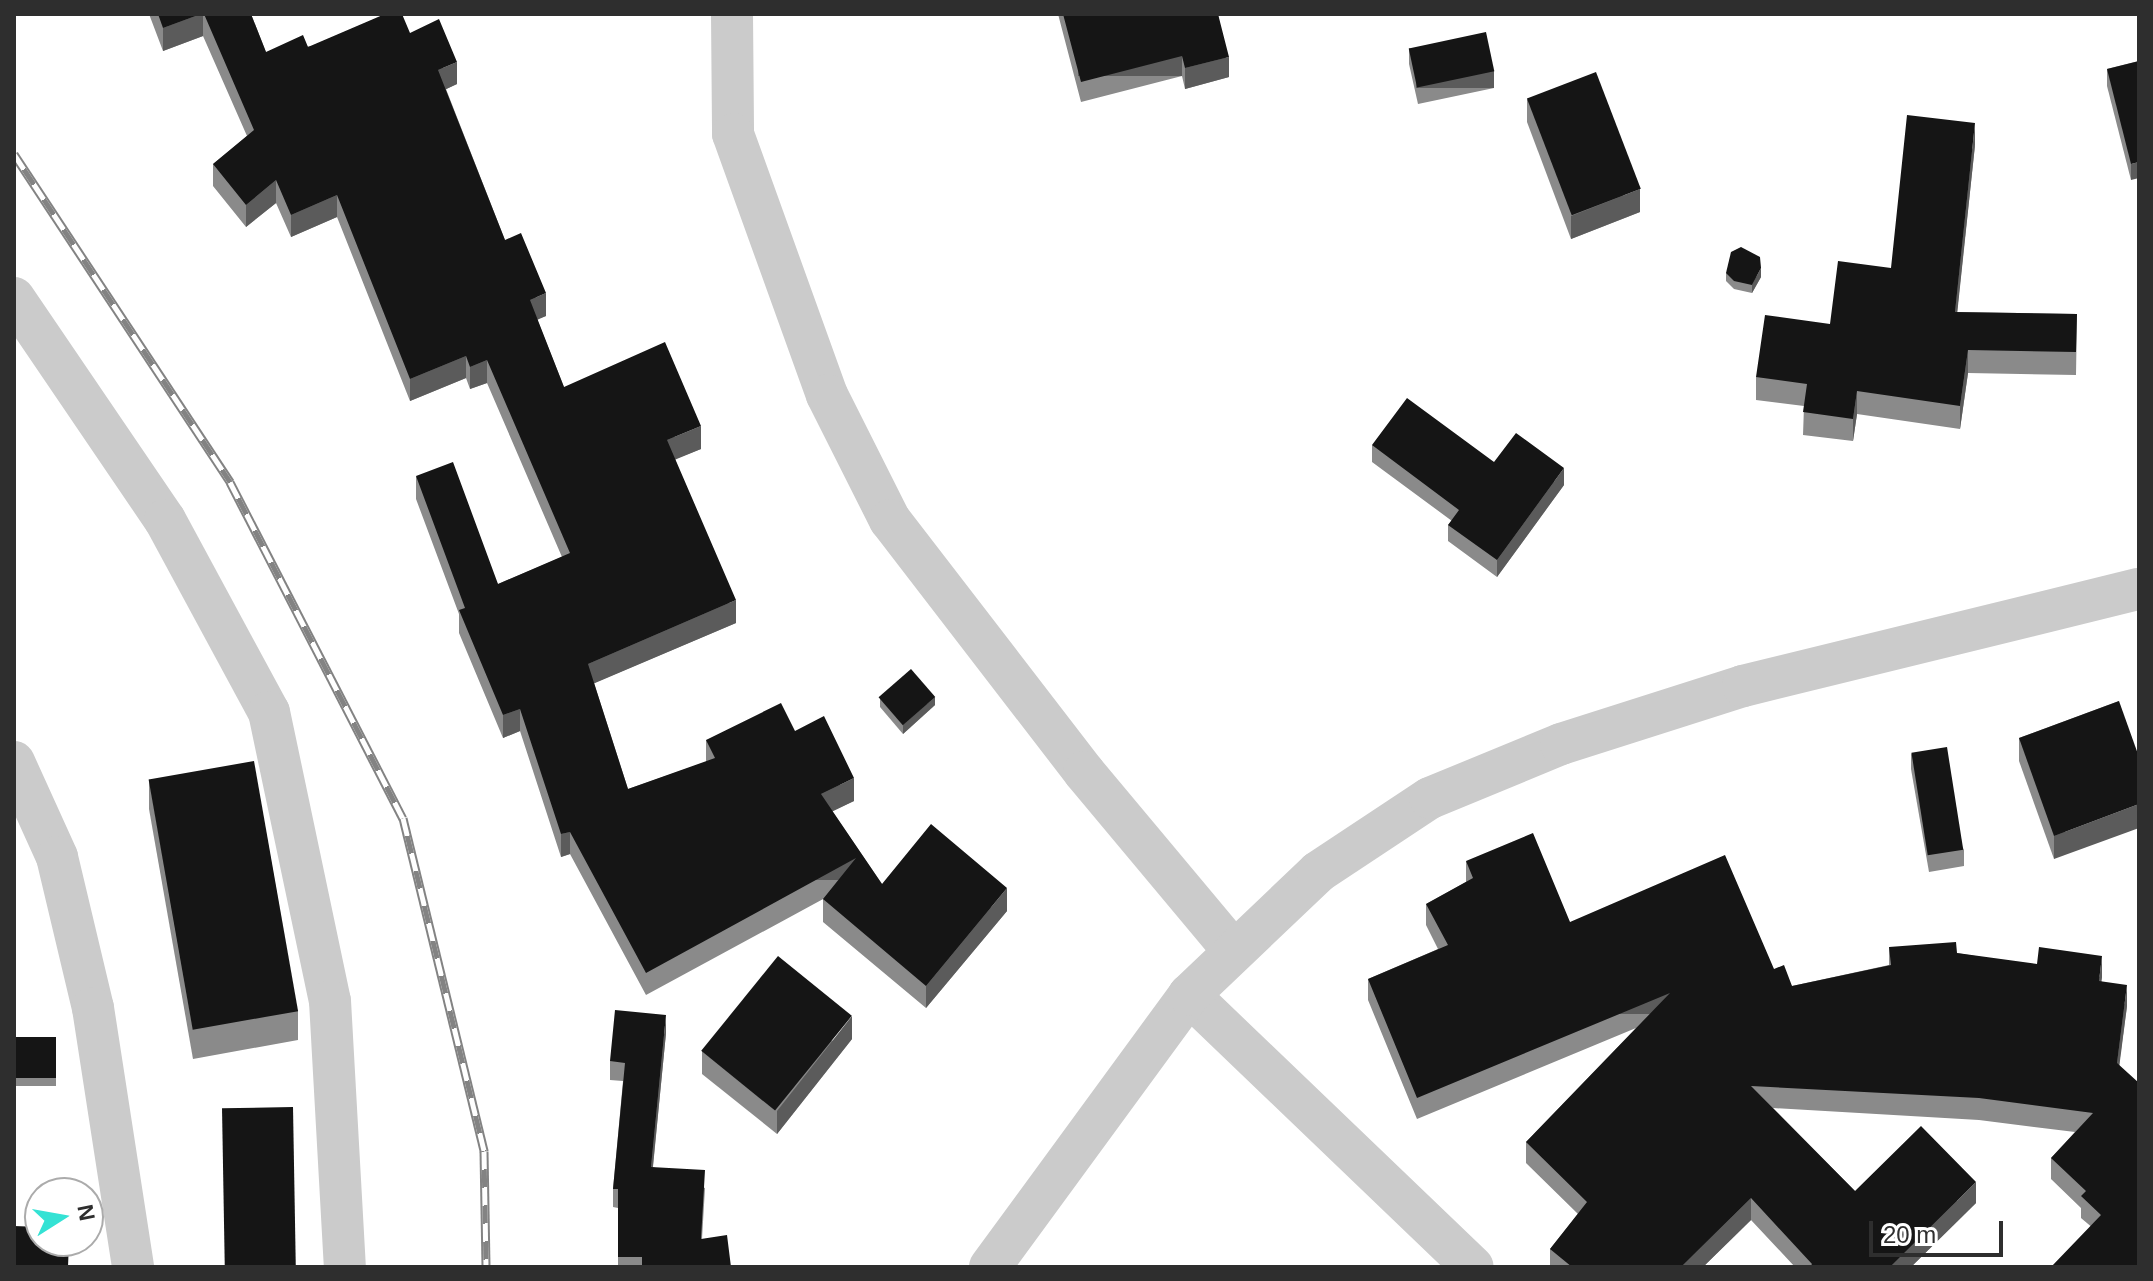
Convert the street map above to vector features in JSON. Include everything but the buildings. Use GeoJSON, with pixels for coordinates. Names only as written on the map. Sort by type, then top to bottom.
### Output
{"type":"FeatureCollection","features":[{"type":"Feature","properties":{"kind":"street"},"geometry":{"type":"LineString","coordinates":[[732,14],[733,134],[827,395],[890,520],[1084,772],[1233,950]]}},
{"type":"Feature","properties":{"kind":"street"},"geometry":{"type":"LineString","coordinates":[[14,298],[165,520],[269,712],[330,1001],[345,1267]]}},
{"type":"Feature","properties":{"kind":"street"},"geometry":{"type":"LineString","coordinates":[[990,1267],[1189,995],[1318,872],[1430,798],[1561,744],[1743,686],[2139,589]]}},
{"type":"Feature","properties":{"kind":"street"},"geometry":{"type":"LineString","coordinates":[[14,762],[57,857],[93,1008],[133,1267]]}},
{"type":"Feature","properties":{"kind":"street"},"geometry":{"type":"LineString","coordinates":[[1189,995],[1473,1267]]}},
{"type":"Feature","properties":{"kind":"railway"},"geometry":{"type":"LineString","coordinates":[[14,154],[230,482],[403,818],[484,1151],[486,1267]]}}]}
